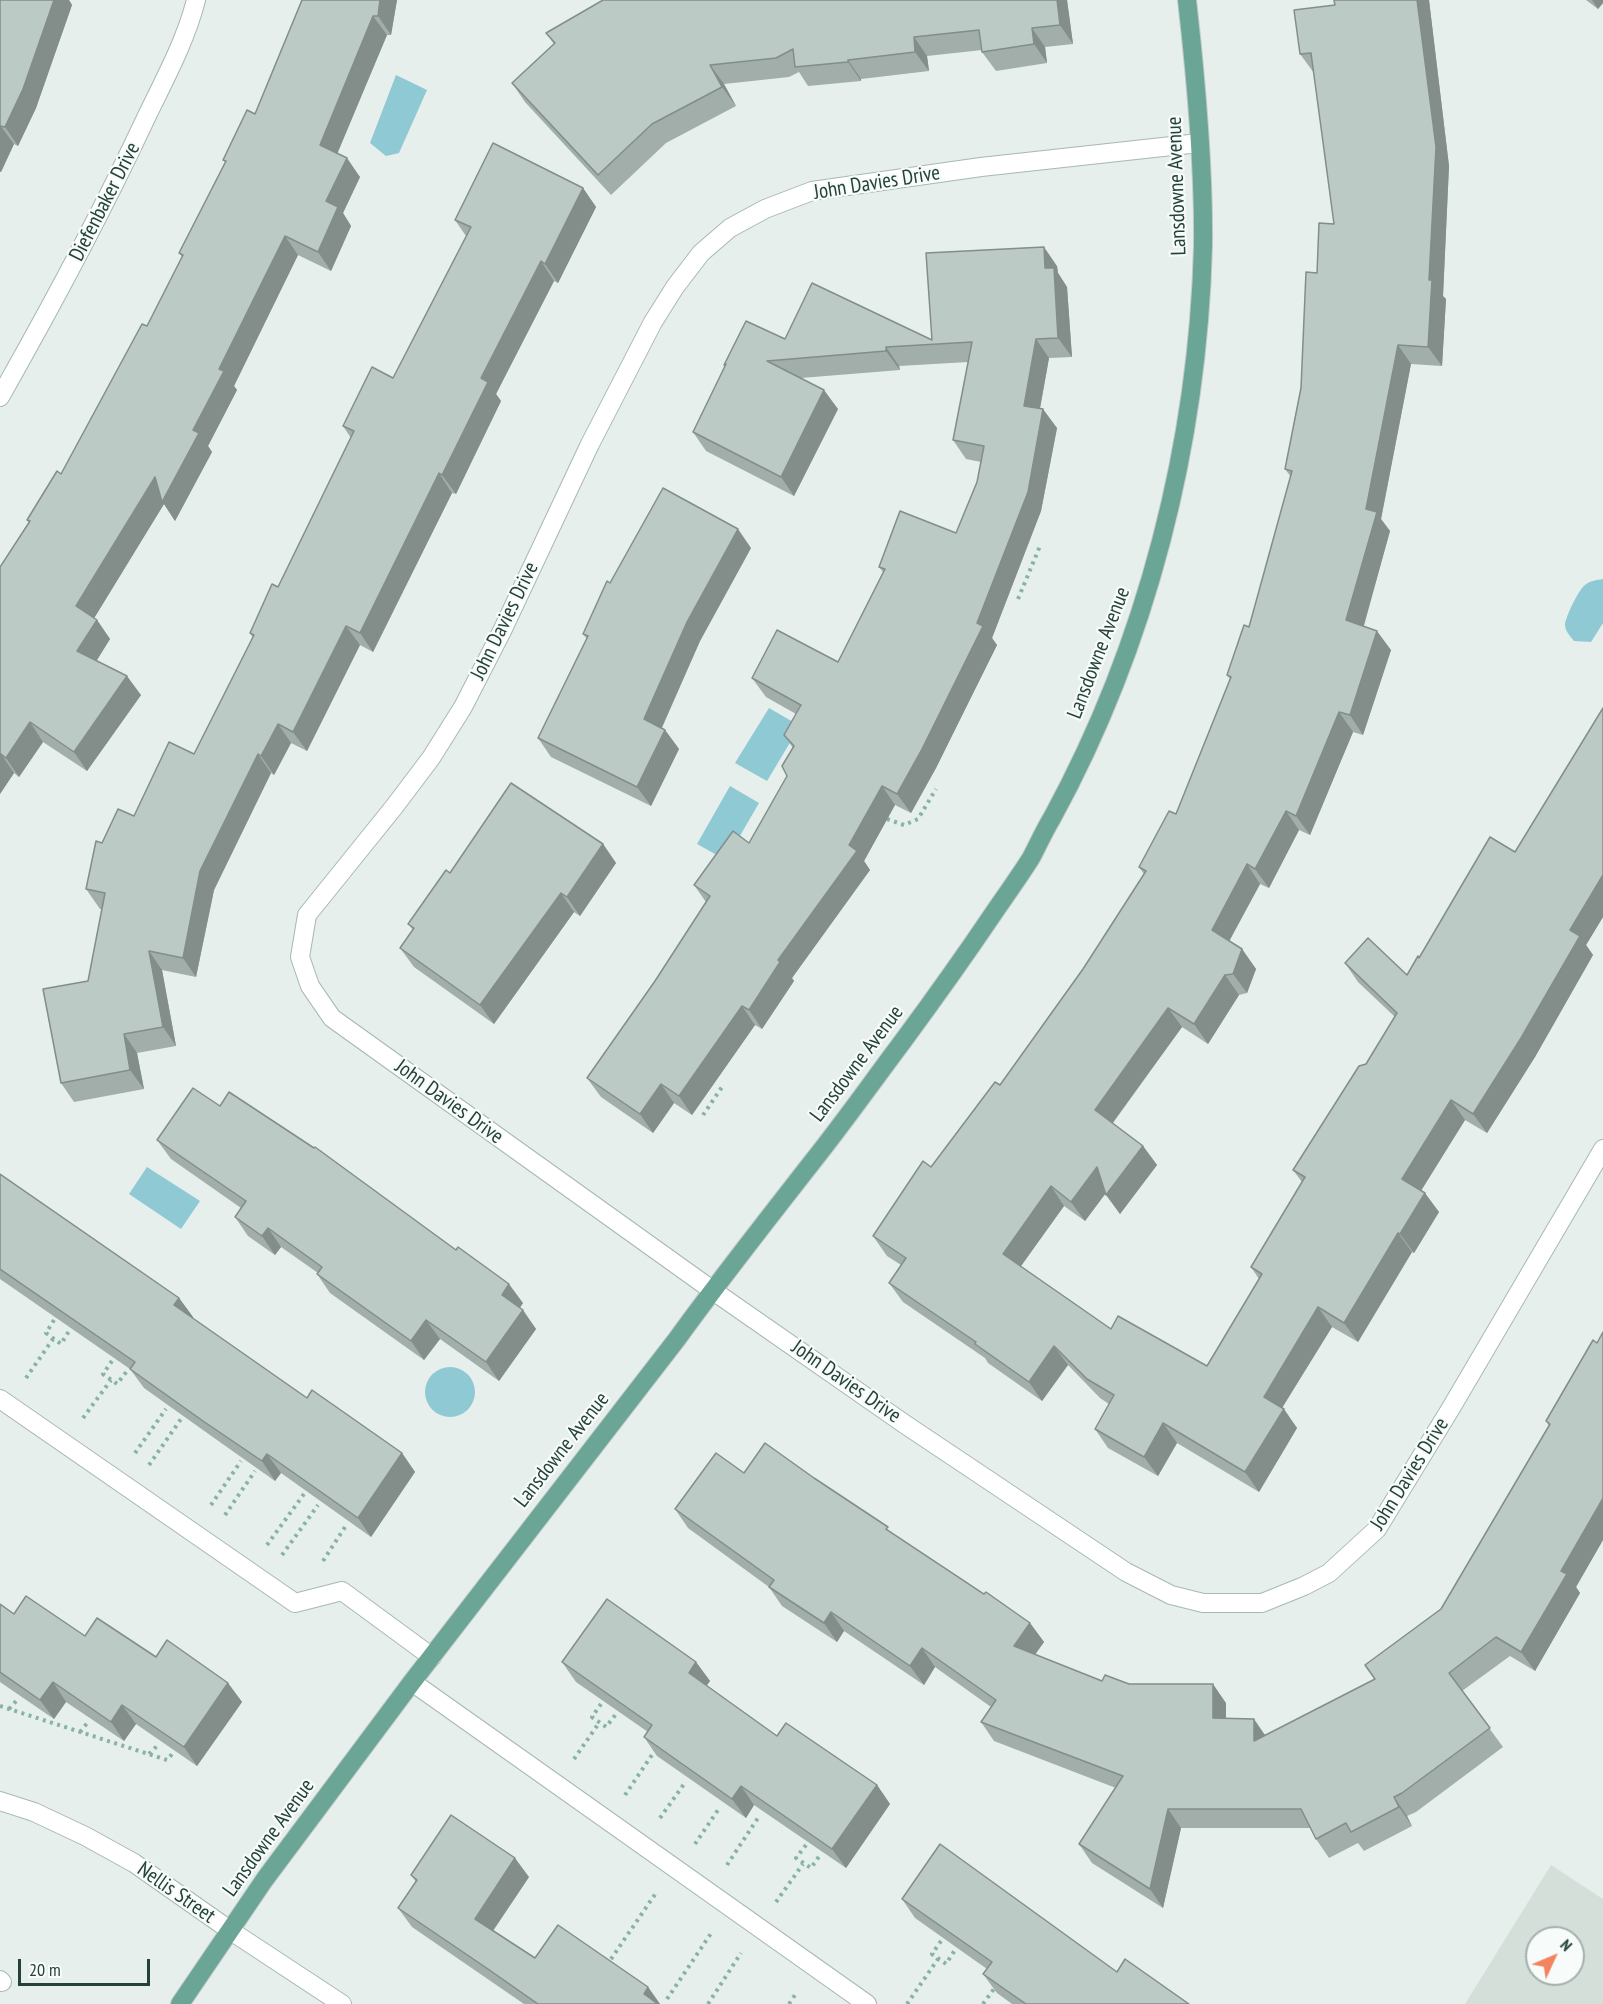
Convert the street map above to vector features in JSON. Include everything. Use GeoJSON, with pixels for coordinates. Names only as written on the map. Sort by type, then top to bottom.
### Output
{"type":"FeatureCollection","features":[{"type":"Feature","properties":{"kind":"main road","name":"Lansdowne Avenue"},"geometry":{"type":"LineString","coordinates":[[180,2004],[265,1879],[412,1682],[816,1158],[953,974],[1030,858],[1083,756],[1137,621],[1159,550],[1176,474],[1195,359],[1203,233],[1199,143],[1187,0]]}},
{"type":"Feature","properties":{"kind":"street","name":"Diefenbaker Drive"},"geometry":{"type":"LineString","coordinates":[[0,397],[55,302],[125,163],[178,51],[195,0]]}},
{"type":"Feature","properties":{"kind":"street","name":"John Davies Drive"},"geometry":{"type":"LineString","coordinates":[[1199,143],[981,166],[812,191],[765,209],[730,228],[700,254],[652,322],[590,444],[502,631],[463,707],[431,758],[307,915],[300,957],[310,987],[332,1018],[877,1405],[1126,1572],[1171,1595],[1203,1603],[1262,1603],[1304,1586],[1329,1573],[1377,1529],[1603,1149]]}},
{"type":"Feature","properties":{"kind":"street"},"geometry":{"type":"LineString","coordinates":[[4,1402],[295,1603],[342,1591],[432,1657]]}},
{"type":"Feature","properties":{"kind":"street"},"geometry":{"type":"LineString","coordinates":[[412,1682],[867,2004]]}},
{"type":"Feature","properties":{"kind":"street","name":"Nellis Street"},"geometry":{"type":"LineString","coordinates":[[0,1801],[34,1812],[134,1863],[231,1931],[342,2004]]}},
{"type":"Feature","properties":{"kind":"path"},"geometry":{"type":"LineString","coordinates":[[1018,599],[1040,546]]}},
{"type":"Feature","properties":{"kind":"path"},"geometry":{"type":"LineString","coordinates":[[887,819],[904,825],[918,819],[936,789]]}},
{"type":"Feature","properties":{"kind":"path"},"geometry":{"type":"LineString","coordinates":[[703,1115],[722,1087]]}},
{"type":"Feature","properties":{"kind":"path"},"geometry":{"type":"LineString","coordinates":[[54,1320],[46,1334],[61,1344],[69,1331]]}},
{"type":"Feature","properties":{"kind":"path"},"geometry":{"type":"LineString","coordinates":[[4,1402],[53,1339]]}},
{"type":"Feature","properties":{"kind":"path"},"geometry":{"type":"LineString","coordinates":[[112,1362],[103,1374],[117,1384],[127,1371]]}},
{"type":"Feature","properties":{"kind":"path"},"geometry":{"type":"LineString","coordinates":[[65,1444],[111,1380]]}},
{"type":"Feature","properties":{"kind":"path"},"geometry":{"type":"LineString","coordinates":[[116,1480],[166,1409]]}},
{"type":"Feature","properties":{"kind":"path"},"geometry":{"type":"LineString","coordinates":[[132,1490],[181,1419]]}},
{"type":"Feature","properties":{"kind":"path"},"geometry":{"type":"LineString","coordinates":[[199,1536],[241,1461]]}},
{"type":"Feature","properties":{"kind":"path"},"geometry":{"type":"LineString","coordinates":[[199,1536],[255,1472]]}},
{"type":"Feature","properties":{"kind":"path"},"geometry":{"type":"LineString","coordinates":[[248,1571],[304,1494]]}},
{"type":"Feature","properties":{"kind":"path"},"geometry":{"type":"LineString","coordinates":[[264,1582],[318,1504]]}},
{"type":"Feature","properties":{"kind":"path"},"geometry":{"type":"LineString","coordinates":[[9,1709],[18,1699]]}},
{"type":"Feature","properties":{"kind":"path"},"geometry":{"type":"LineString","coordinates":[[601,1704],[592,1717],[599,1723],[606,1727],[616,1714]]}},
{"type":"Feature","properties":{"kind":"path"},"geometry":{"type":"LineString","coordinates":[[0,1706],[167,1760],[173,1753]]}},
{"type":"Feature","properties":{"kind":"path"},"geometry":{"type":"LineString","coordinates":[[27,1714],[32,1708]]}},
{"type":"Feature","properties":{"kind":"path"},"geometry":{"type":"LineString","coordinates":[[80,1732],[88,1722]]}},
{"type":"Feature","properties":{"kind":"path"},"geometry":{"type":"LineString","coordinates":[[557,1785],[599,1723]]}},
{"type":"Feature","properties":{"kind":"path"},"geometry":{"type":"LineString","coordinates":[[99,1737],[103,1731]]}},
{"type":"Feature","properties":{"kind":"path"},"geometry":{"type":"LineString","coordinates":[[149,1754],[159,1744]]}},
{"type":"Feature","properties":{"kind":"path"},"geometry":{"type":"LineString","coordinates":[[607,1820],[660,1744]]}},
{"type":"Feature","properties":{"kind":"path"},"geometry":{"type":"LineString","coordinates":[[641,1845],[684,1784]]}},
{"type":"Feature","properties":{"kind":"path"},"geometry":{"type":"LineString","coordinates":[[611,1959],[718,1810]]}},
{"type":"Feature","properties":{"kind":"path"},"geometry":{"type":"LineString","coordinates":[[708,1892],[758,1818]]}},
{"type":"Feature","properties":{"kind":"path"},"geometry":{"type":"LineString","coordinates":[[806,1845],[796,1858],[803,1864],[811,1868],[820,1855]]}},
{"type":"Feature","properties":{"kind":"path"},"geometry":{"type":"LineString","coordinates":[[708,2004],[758,1926],[803,1864]]}},
{"type":"Feature","properties":{"kind":"path"},"geometry":{"type":"LineString","coordinates":[[668,1999],[729,1906]]}},
{"type":"Feature","properties":{"kind":"path"},"geometry":{"type":"LineString","coordinates":[[941,1941],[932,1954],[938,1959],[946,1964],[955,1950]]}},
{"type":"Feature","properties":{"kind":"path"},"geometry":{"type":"LineString","coordinates":[[907,2004],[938,1959]]}},
{"type":"Feature","properties":{"kind":"path"},"geometry":{"type":"LineString","coordinates":[[983,2004],[1000,1980]]}},
{"type":"Feature","properties":{"kind":"shaded area"},"geometry":{"type":"Polygon","coordinates":[[[1551,1865],[1603,1899],[1603,2004],[1465,2004],[1551,1865]]]}},
{"type":"Feature","properties":{"kind":"water"},"geometry":{"type":"Polygon","coordinates":[[[396,75],[427,90],[399,153],[386,156],[370,143],[396,75]]]}},
{"type":"Feature","properties":{"kind":"water"},"geometry":{"type":"Polygon","coordinates":[[[1603,579],[1603,623],[1591,642],[1574,641],[1565,627],[1570,609],[1585,585],[1603,579]]]}},
{"type":"Feature","properties":{"kind":"water"},"geometry":{"type":"Polygon","coordinates":[[[769,708],[800,726],[767,781],[735,763],[769,708]]]}},
{"type":"Feature","properties":{"kind":"water"},"geometry":{"type":"Polygon","coordinates":[[[730,786],[759,803],[726,860],[697,844],[730,786]]]}},
{"type":"Feature","properties":{"kind":"water"},"geometry":{"type":"Polygon","coordinates":[[[147,1167],[200,1201],[181,1229],[129,1194],[147,1167]]]}},
{"type":"Feature","properties":{"kind":"water"},"geometry":{"type":"Polygon","coordinates":[[[450,1367],[464,1371],[471,1378],[475,1392],[471,1406],[464,1413],[450,1417],[436,1413],[429,1406],[425,1392],[429,1378],[436,1371],[450,1367]]]}},
{"type":"Feature","properties":{"kind":"building"},"geometry":{"type":"Polygon","coordinates":[[[0,0],[54,0],[23,89],[5,127],[0,126],[0,0]]]}},
{"type":"Feature","properties":{"kind":"building"},"geometry":{"type":"Polygon","coordinates":[[[302,0],[380,0],[378,16],[373,16],[320,145],[347,158],[326,201],[338,207],[318,252],[285,236],[219,369],[224,371],[193,430],[199,433],[162,502],[155,477],[76,606],[97,620],[77,651],[127,676],[74,752],[30,722],[6,758],[1,754],[0,756],[0,567],[30,521],[27,520],[57,471],[61,474],[142,324],[147,326],[183,255],[179,253],[226,161],[223,160],[247,110],[255,114],[302,0]]]}},
{"type":"Feature","properties":{"kind":"building"},"geometry":{"type":"Polygon","coordinates":[[[603,0],[1057,0],[1060,25],[1032,28],[1034,44],[982,52],[979,30],[914,37],[915,52],[848,60],[848,62],[795,67],[793,49],[776,58],[710,65],[722,87],[652,124],[598,175],[512,83],[555,43],[546,33],[603,0]]]}},
{"type":"Feature","properties":{"kind":"building"},"geometry":{"type":"Polygon","coordinates":[[[1334,0],[1417,0],[1436,147],[1428,347],[1398,345],[1366,509],[1377,512],[1346,620],[1377,631],[1350,715],[1339,712],[1296,816],[1286,811],[1255,869],[1247,864],[1212,930],[1242,949],[1233,974],[1225,975],[1194,1024],[1168,1008],[1095,1110],[1143,1146],[1106,1195],[1097,1167],[1071,1202],[1051,1186],[1003,1254],[1111,1329],[1118,1316],[1207,1366],[1262,1274],[1251,1267],[1305,1177],[1293,1170],[1359,1066],[1366,1064],[1397,1013],[1345,963],[1368,938],[1407,975],[1490,837],[1515,852],[1603,708],[1603,875],[1570,930],[1580,936],[1521,1038],[1473,1114],[1451,1100],[1402,1179],[1425,1193],[1344,1323],[1318,1307],[1264,1397],[1284,1409],[1245,1472],[1163,1423],[1144,1457],[1095,1429],[1114,1395],[1087,1379],[1054,1346],[1029,1382],[975,1344],[976,1342],[889,1283],[906,1258],[873,1236],[923,1161],[931,1167],[995,1082],[1000,1085],[1083,969],[1146,871],[1139,867],[1169,811],[1176,814],[1231,677],[1227,675],[1244,625],[1249,627],[1292,471],[1285,469],[1301,388],[1306,272],[1317,273],[1319,223],[1334,224],[1311,53],[1300,54],[1294,10],[1335,5],[1334,0]]]}},
{"type":"Feature","properties":{"kind":"building"},"geometry":{"type":"Polygon","coordinates":[[[493,143],[583,188],[545,264],[541,261],[481,378],[488,382],[442,475],[439,473],[360,633],[346,626],[293,732],[278,724],[261,756],[258,754],[200,871],[183,958],[149,951],[163,1027],[124,1034],[130,1070],[61,1083],[43,989],[88,981],[105,893],[86,889],[96,841],[102,843],[118,809],[134,816],[169,742],[194,754],[254,635],[250,633],[272,584],[278,587],[354,431],[343,426],[372,367],[393,378],[471,227],[455,220],[493,143]]]}},
{"type":"Feature","properties":{"kind":"building"},"geometry":{"type":"Polygon","coordinates":[[[1044,247],[1045,268],[1054,268],[1058,338],[1036,339],[1024,406],[1043,409],[1028,492],[977,623],[983,626],[897,794],[882,786],[849,845],[857,851],[778,960],[780,962],[749,1010],[742,1006],[679,1096],[661,1084],[640,1114],[587,1078],[655,981],[710,896],[694,885],[733,831],[749,843],[787,776],[782,766],[794,746],[784,735],[801,705],[752,678],[777,630],[838,662],[885,569],[879,567],[900,511],[956,533],[977,482],[984,446],[953,440],[972,342],[886,347],[886,351],[767,361],[824,390],[781,477],[693,432],[726,364],[724,365],[746,321],[785,339],[812,283],[932,340],[926,253],[1044,247]]]}},
{"type":"Feature","properties":{"kind":"building"},"geometry":{"type":"Polygon","coordinates":[[[663,488],[738,529],[687,622],[644,719],[665,730],[637,787],[538,738],[588,636],[583,634],[607,581],[610,583],[663,488]]]}},
{"type":"Feature","properties":{"kind":"building"},"geometry":{"type":"Polygon","coordinates":[[[511,783],[603,844],[567,897],[561,893],[480,1005],[400,948],[414,928],[408,924],[446,870],[450,873],[511,783]]]}},
{"type":"Feature","properties":{"kind":"building"},"geometry":{"type":"Polygon","coordinates":[[[193,1088],[220,1106],[229,1092],[315,1147],[456,1250],[458,1247],[509,1284],[502,1295],[523,1310],[486,1362],[426,1320],[411,1341],[317,1274],[322,1267],[268,1228],[262,1236],[235,1217],[246,1201],[157,1140],[193,1088]]]}},
{"type":"Feature","properties":{"kind":"building"},"geometry":{"type":"Polygon","coordinates":[[[0,1174],[179,1298],[174,1305],[307,1398],[312,1390],[402,1453],[358,1518],[267,1454],[262,1461],[203,1421],[130,1369],[135,1362],[0,1269],[0,1174]]]}},
{"type":"Feature","properties":{"kind":"building"},"geometry":{"type":"Polygon","coordinates":[[[1603,1332],[1603,1498],[1561,1571],[1567,1574],[1521,1652],[1496,1637],[1449,1673],[1490,1728],[1394,1797],[1399,1807],[1351,1832],[1346,1823],[1316,1839],[1301,1809],[1168,1809],[1150,1889],[1079,1844],[1123,1776],[981,1722],[996,1700],[922,1648],[910,1666],[831,1612],[824,1623],[769,1587],[774,1580],[675,1509],[716,1453],[744,1473],[765,1443],[888,1527],[886,1529],[984,1594],[986,1592],[1030,1623],[1014,1646],[1102,1681],[1105,1675],[1129,1684],[1213,1684],[1213,1718],[1254,1719],[1254,1741],[1375,1679],[1365,1665],[1441,1609],[1550,1424],[1546,1421],[1593,1340],[1597,1343],[1603,1332]]]}},
{"type":"Feature","properties":{"kind":"building"},"geometry":{"type":"Polygon","coordinates":[[[26,1596],[85,1636],[97,1618],[156,1657],[167,1640],[228,1683],[184,1747],[122,1705],[111,1722],[53,1682],[40,1700],[0,1672],[0,1604],[14,1614],[26,1596]]]}},
{"type":"Feature","properties":{"kind":"building"},"geometry":{"type":"Polygon","coordinates":[[[607,1599],[696,1662],[689,1673],[777,1736],[786,1723],[877,1785],[832,1849],[741,1786],[732,1799],[644,1737],[652,1725],[562,1662],[607,1599]]]}},
{"type":"Feature","properties":{"kind":"building"},"geometry":{"type":"Polygon","coordinates":[[[451,1815],[515,1858],[475,1919],[535,1958],[558,1925],[648,1987],[644,1994],[658,2004],[538,2004],[398,1908],[417,1880],[411,1875],[451,1815]]]}},
{"type":"Feature","properties":{"kind":"building"},"geometry":{"type":"Polygon","coordinates":[[[940,1844],[1117,1972],[1125,1959],[1189,2004],[1026,2004],[983,1974],[992,1962],[902,1899],[940,1844]]]}}]}
